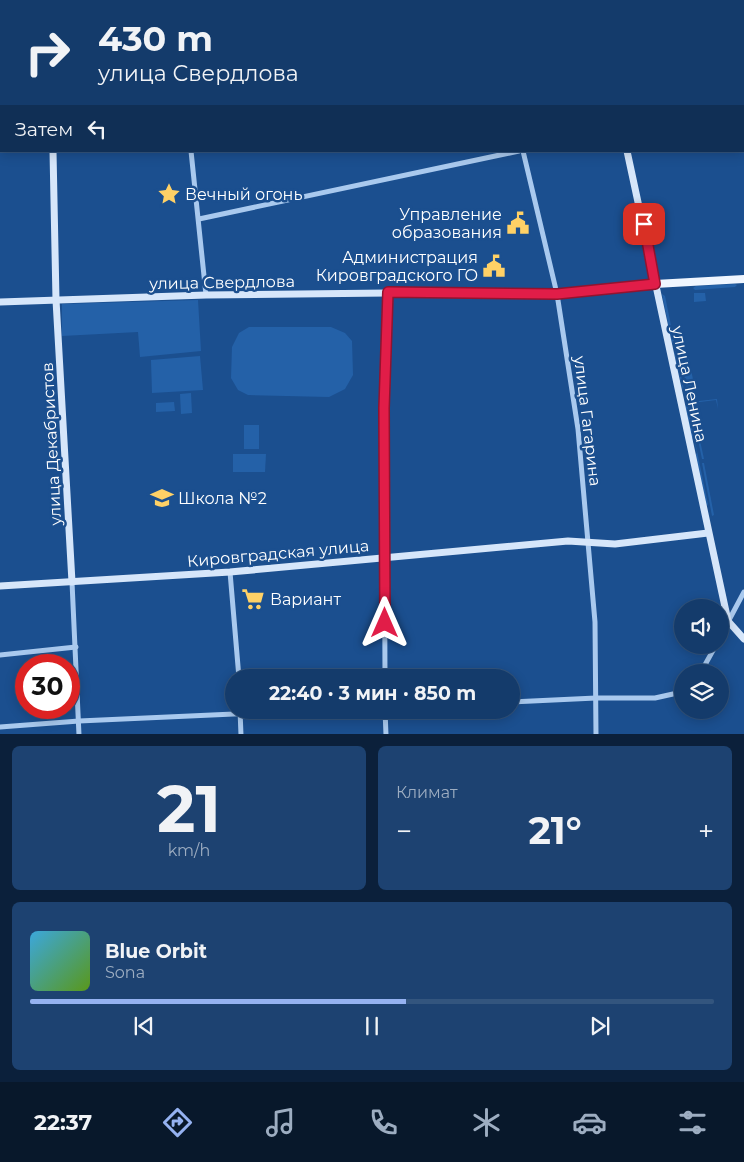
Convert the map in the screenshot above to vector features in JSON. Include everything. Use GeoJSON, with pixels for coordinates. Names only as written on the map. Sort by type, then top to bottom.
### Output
{"type":"FeatureCollection","features":[{"type":"Feature","properties":{"kind":"main road","name":"улица Декабристов"},"geometry":{"type":"LineString","coordinates":[[53,152],[56,300],[72,582]]}},
{"type":"Feature","properties":{"kind":"main road","name":"улица Ленина"},"geometry":{"type":"LineString","coordinates":[[627,152],[723,599]]}},
{"type":"Feature","properties":{"kind":"main road","name":"улица Свердлова"},"geometry":{"type":"LineString","coordinates":[[0,302],[206,295],[388,292],[557,294],[655,284],[744,279]]}},
{"type":"Feature","properties":{"kind":"main road","name":"Кировградская улица"},"geometry":{"type":"LineString","coordinates":[[0,586],[230,572],[568,541],[616,544],[708,533]]}},
{"type":"Feature","properties":{"kind":"main road"},"geometry":{"type":"LineString","coordinates":[[729,622],[744,639]]}},
{"type":"Feature","properties":{"kind":"street"},"geometry":{"type":"LineString","coordinates":[[191,152],[206,295]]}},
{"type":"Feature","properties":{"kind":"street"},"geometry":{"type":"LineString","coordinates":[[199,219],[514,152]]}},
{"type":"Feature","properties":{"kind":"street","name":"улица Гагарина"},"geometry":{"type":"LineString","coordinates":[[523,152],[557,294],[578,429],[595,622],[596,734]]}},
{"type":"Feature","properties":{"kind":"street"},"geometry":{"type":"LineString","coordinates":[[385,669],[384,408],[388,292]]}},
{"type":"Feature","properties":{"kind":"street"},"geometry":{"type":"LineString","coordinates":[[230,572],[238,669]]}},
{"type":"Feature","properties":{"kind":"street","name":"улица Декабристов"},"geometry":{"type":"LineString","coordinates":[[72,582],[80,734]]}},
{"type":"Feature","properties":{"kind":"street"},"geometry":{"type":"LineString","coordinates":[[729,619],[744,592]]}},
{"type":"Feature","properties":{"kind":"street"},"geometry":{"type":"LineString","coordinates":[[0,655],[76,647]]}},
{"type":"Feature","properties":{"kind":"street"},"geometry":{"type":"LineString","coordinates":[[520,702],[596,698],[655,698],[674,694]]}},
{"type":"Feature","properties":{"kind":"street"},"geometry":{"type":"LineString","coordinates":[[0,727],[225,713]]}},
{"type":"Feature","properties":{"kind":"street"},"geometry":{"type":"LineString","coordinates":[[240,719],[241,734]]}},
{"type":"Feature","properties":{"kind":"street"},"geometry":{"type":"LineString","coordinates":[[385,719],[386,734]]}},
{"type":"Feature","properties":{"kind":"shaded area"},"geometry":{"type":"Polygon","coordinates":[[[737,285],[735,287],[695,290],[693,288],[696,286],[737,285]]]}},
{"type":"Feature","properties":{"kind":"shaded area"},"geometry":{"type":"Polygon","coordinates":[[[694,293],[705,293],[706,301],[694,302],[694,293]]]}},
{"type":"Feature","properties":{"kind":"shaded area"},"geometry":{"type":"Polygon","coordinates":[[[662,294],[665,296],[675,345],[672,343],[662,294]]]}},
{"type":"Feature","properties":{"kind":"shaded area"},"geometry":{"type":"Polygon","coordinates":[[[198,300],[201,351],[140,357],[138,332],[62,336],[62,304],[198,300]]]}},
{"type":"Feature","properties":{"kind":"shaded area"},"geometry":{"type":"Polygon","coordinates":[[[249,327],[331,327],[345,333],[352,341],[353,375],[345,389],[329,397],[248,395],[238,390],[231,378],[232,347],[239,333],[249,327]]]}},
{"type":"Feature","properties":{"kind":"shaded area"},"geometry":{"type":"Polygon","coordinates":[[[683,349],[686,357],[688,356],[694,384],[688,394],[679,351],[683,349]]]}},
{"type":"Feature","properties":{"kind":"shaded area"},"geometry":{"type":"Polygon","coordinates":[[[676,351],[685,394],[674,353],[676,351]]]}},
{"type":"Feature","properties":{"kind":"shaded area"},"geometry":{"type":"Polygon","coordinates":[[[200,356],[203,390],[152,393],[151,360],[200,356]]]}},
{"type":"Feature","properties":{"kind":"shaded area"},"geometry":{"type":"Polygon","coordinates":[[[191,393],[192,413],[181,414],[180,394],[191,393]]]}},
{"type":"Feature","properties":{"kind":"shaded area"},"geometry":{"type":"Polygon","coordinates":[[[717,399],[718,409],[716,400],[692,403],[704,459],[702,459],[690,402],[717,399]]]}},
{"type":"Feature","properties":{"kind":"shaded area"},"geometry":{"type":"Polygon","coordinates":[[[174,402],[175,411],[156,412],[156,403],[174,402]]]}},
{"type":"Feature","properties":{"kind":"shaded area"},"geometry":{"type":"Polygon","coordinates":[[[687,403],[708,504],[707,506],[695,455],[697,453],[694,439],[691,438],[684,407],[687,403]]]}},
{"type":"Feature","properties":{"kind":"shaded area"},"geometry":{"type":"Polygon","coordinates":[[[244,425],[259,425],[259,449],[244,449],[244,425]]]}},
{"type":"Feature","properties":{"kind":"shaded area"},"geometry":{"type":"Polygon","coordinates":[[[233,454],[266,454],[265,472],[233,472],[233,454]]]}},
{"type":"Feature","properties":{"kind":"shaded area"},"geometry":{"type":"Polygon","coordinates":[[[702,463],[704,463],[714,515],[712,516],[702,463]]]}},
{"type":"Feature","properties":{"kind":"place","name":"Вечный огонь"},"geometry":{"type":"Point","coordinates":[169,194]}},
{"type":"Feature","properties":{"kind":"place","name":"Управление образования"},"geometry":{"type":"Point","coordinates":[518,223]}},
{"type":"Feature","properties":{"kind":"place","name":"Администрация Кировградского ГО"},"geometry":{"type":"Point","coordinates":[494,266]}},
{"type":"Feature","properties":{"kind":"place","name":"Школа №2"},"geometry":{"type":"Point","coordinates":[162,498]}},
{"type":"Feature","properties":{"kind":"place","name":"Вариант"},"geometry":{"type":"Point","coordinates":[253,599]}},
{"type":"Feature","properties":{"kind":"route"},"geometry":{"type":"LineString","coordinates":[[385,623],[384,408],[388,292],[557,294],[655,284],[644,224]]}}]}
